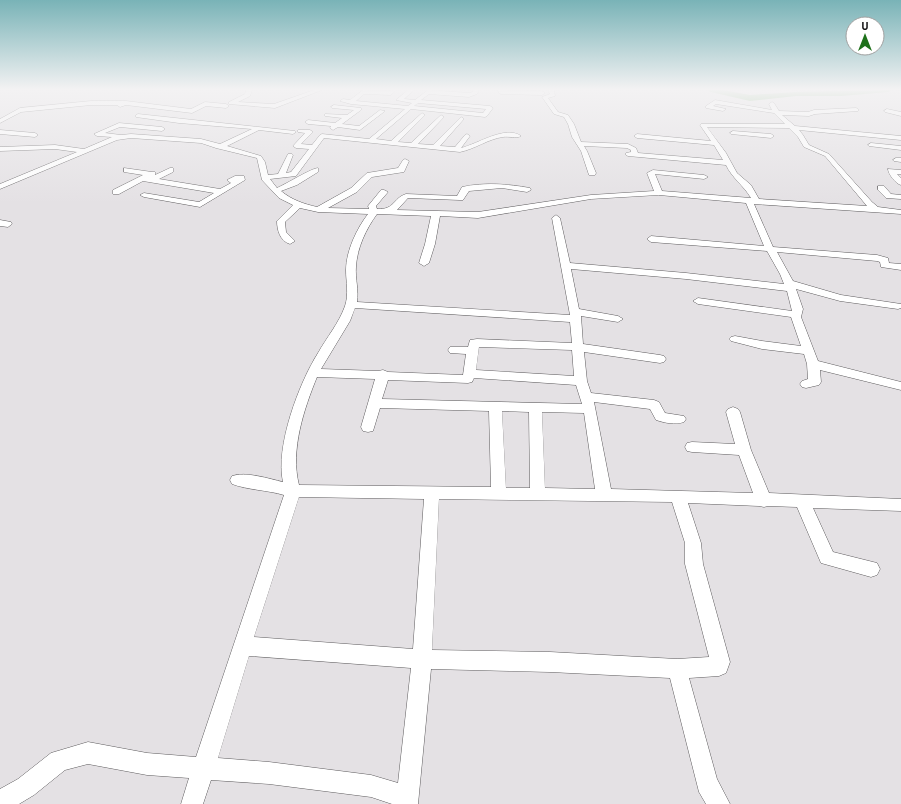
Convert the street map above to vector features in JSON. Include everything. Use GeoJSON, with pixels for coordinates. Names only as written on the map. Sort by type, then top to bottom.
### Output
{"type":"FeatureCollection","features":[{"type":"Feature","properties":{"kind":"street"},"geometry":{"type":"LineString","coordinates":[[113,128],[97,134],[149,137],[204,135],[218,147],[259,157],[263,162],[250,178]]}},
{"type":"Feature","properties":{"kind":"street"},"geometry":{"type":"LineString","coordinates":[[146,128],[162,129]]}},
{"type":"Feature","properties":{"kind":"street"},"geometry":{"type":"LineString","coordinates":[[149,137],[165,128]]}},
{"type":"Feature","properties":{"kind":"street"},"geometry":{"type":"LineString","coordinates":[[204,135],[208,128]]}},
{"type":"Feature","properties":{"kind":"street"},"geometry":{"type":"LineString","coordinates":[[253,128],[293,132]]}},
{"type":"Feature","properties":{"kind":"street"},"geometry":{"type":"LineString","coordinates":[[218,147],[258,128]]}},
{"type":"Feature","properties":{"kind":"street"},"geometry":{"type":"LineString","coordinates":[[167,183],[144,195],[200,205],[219,191],[250,178],[293,174],[323,135],[333,128]]}},
{"type":"Feature","properties":{"kind":"street"},"geometry":{"type":"LineString","coordinates":[[370,141],[385,128]]}},
{"type":"Feature","properties":{"kind":"street"},"geometry":{"type":"LineString","coordinates":[[393,143],[409,128]]}},
{"type":"Feature","properties":{"kind":"street"},"geometry":{"type":"LineString","coordinates":[[413,145],[431,128]]}},
{"type":"Feature","properties":{"kind":"street"},"geometry":{"type":"LineString","coordinates":[[435,147],[453,128]]}},
{"type":"Feature","properties":{"kind":"street"},"geometry":{"type":"LineString","coordinates":[[573,128],[592,173]]}},
{"type":"Feature","properties":{"kind":"street"},"geometry":{"type":"LineString","coordinates":[[704,128],[738,179],[748,187],[770,249],[785,274],[790,286],[798,309],[796,317],[813,364],[815,382],[806,384]]}},
{"type":"Feature","properties":{"kind":"street"},"geometry":{"type":"LineString","coordinates":[[793,128],[801,136],[806,146],[827,155],[869,204],[876,209]]}},
{"type":"Feature","properties":{"kind":"street"},"geometry":{"type":"LineString","coordinates":[[796,128],[900,144]]}},
{"type":"Feature","properties":{"kind":"street"},"geometry":{"type":"LineString","coordinates":[[300,131],[370,141],[456,150],[468,148],[497,135],[518,136]]}},
{"type":"Feature","properties":{"kind":"street"},"geometry":{"type":"LineString","coordinates":[[706,131],[771,136]]}},
{"type":"Feature","properties":{"kind":"street"},"geometry":{"type":"LineString","coordinates":[[0,132],[34,135]]}},
{"type":"Feature","properties":{"kind":"street"},"geometry":{"type":"LineString","coordinates":[[310,132],[296,146],[314,147]]}},
{"type":"Feature","properties":{"kind":"street"},"geometry":{"type":"LineString","coordinates":[[0,187],[121,136]]}},
{"type":"Feature","properties":{"kind":"street"},"geometry":{"type":"LineString","coordinates":[[456,150],[467,136]]}},
{"type":"Feature","properties":{"kind":"street"},"geometry":{"type":"LineString","coordinates":[[637,136],[715,143]]}},
{"type":"Feature","properties":{"kind":"street"},"geometry":{"type":"LineString","coordinates":[[579,144],[628,146],[634,149],[635,154]]}},
{"type":"Feature","properties":{"kind":"street"},"geometry":{"type":"LineString","coordinates":[[871,145],[900,144]]}},
{"type":"Feature","properties":{"kind":"street"},"geometry":{"type":"LineString","coordinates":[[0,149],[55,147],[84,151]]}},
{"type":"Feature","properties":{"kind":"street"},"geometry":{"type":"LineString","coordinates":[[610,152],[635,154],[675,154],[728,163]]}},
{"type":"Feature","properties":{"kind":"street"},"geometry":{"type":"LineString","coordinates":[[281,175],[290,154]]}},
{"type":"Feature","properties":{"kind":"street"},"geometry":{"type":"LineString","coordinates":[[648,160],[659,194]]}},
{"type":"Feature","properties":{"kind":"street"},"geometry":{"type":"LineString","coordinates":[[318,210],[354,190],[370,174],[401,170],[405,161]]}},
{"type":"Feature","properties":{"kind":"street"},"geometry":{"type":"LineString","coordinates":[[127,170],[167,183],[219,191]]}},
{"type":"Feature","properties":{"kind":"street"},"geometry":{"type":"LineString","coordinates":[[116,192],[141,178],[160,176],[170,170]]}},
{"type":"Feature","properties":{"kind":"street"},"geometry":{"type":"LineString","coordinates":[[276,191],[294,183],[315,170]]}},
{"type":"Feature","properties":{"kind":"street"},"geometry":{"type":"LineString","coordinates":[[901,172],[890,171],[901,183]]}},
{"type":"Feature","properties":{"kind":"street"},"geometry":{"type":"LineString","coordinates":[[652,172],[704,177]]}},
{"type":"Feature","properties":{"kind":"street"},"geometry":{"type":"LineString","coordinates":[[250,178],[276,191],[287,201],[318,210],[457,215],[492,214],[591,197],[626,194],[659,194],[901,212]]}},
{"type":"Feature","properties":{"kind":"street"},"geometry":{"type":"LineString","coordinates":[[524,181],[532,208]]}},
{"type":"Feature","properties":{"kind":"street"},"geometry":{"type":"LineString","coordinates":[[457,215],[460,198],[465,189],[471,187],[510,187],[516,190],[527,190]]}},
{"type":"Feature","properties":{"kind":"street"},"geometry":{"type":"LineString","coordinates":[[881,188],[889,196],[901,197]]}},
{"type":"Feature","properties":{"kind":"street"},"geometry":{"type":"LineString","coordinates":[[378,213],[372,206],[384,192]]}},
{"type":"Feature","properties":{"kind":"street"},"geometry":{"type":"LineString","coordinates":[[192,804],[293,491],[288,473],[291,440],[313,373],[346,318],[351,305],[353,297],[352,259],[365,226],[378,213],[395,208],[406,196],[460,198]]}},
{"type":"Feature","properties":{"kind":"street"},"geometry":{"type":"LineString","coordinates":[[290,241],[282,232],[281,221],[298,205]]}},
{"type":"Feature","properties":{"kind":"street"},"geometry":{"type":"LineString","coordinates":[[424,263],[430,244],[436,214]]}},
{"type":"Feature","properties":{"kind":"street"},"geometry":{"type":"LineString","coordinates":[[556,218],[567,266],[575,315],[581,381],[588,403],[604,495]]}},
{"type":"Feature","properties":{"kind":"street"},"geometry":{"type":"LineString","coordinates":[[652,239],[877,258],[885,260],[884,265],[901,268]]}},
{"type":"Feature","properties":{"kind":"street"},"geometry":{"type":"LineString","coordinates":[[567,266],[790,286],[840,298],[898,306]]}},
{"type":"Feature","properties":{"kind":"street"},"geometry":{"type":"LineString","coordinates":[[698,301],[797,315]]}},
{"type":"Feature","properties":{"kind":"street"},"geometry":{"type":"LineString","coordinates":[[351,305],[575,315],[618,319]]}},
{"type":"Feature","properties":{"kind":"street"},"geometry":{"type":"LineString","coordinates":[[735,339],[762,345],[808,351]]}},
{"type":"Feature","properties":{"kind":"street"},"geometry":{"type":"LineString","coordinates":[[313,373],[382,374],[468,379],[474,343],[578,347],[660,359]]}},
{"type":"Feature","properties":{"kind":"street"},"geometry":{"type":"LineString","coordinates":[[454,350],[473,351]]}},
{"type":"Feature","properties":{"kind":"street"},"geometry":{"type":"LineString","coordinates":[[813,364],[901,386]]}},
{"type":"Feature","properties":{"kind":"street"},"geometry":{"type":"LineString","coordinates":[[469,371],[524,370]]}},
{"type":"Feature","properties":{"kind":"street"},"geometry":{"type":"LineString","coordinates":[[469,371],[581,381]]}},
{"type":"Feature","properties":{"kind":"street"},"geometry":{"type":"LineString","coordinates":[[368,427],[382,374]]}},
{"type":"Feature","properties":{"kind":"street"},"geometry":{"type":"LineString","coordinates":[[375,403],[535,407],[588,403],[654,405],[661,417],[679,419]]}},
{"type":"Feature","properties":{"kind":"street"},"geometry":{"type":"LineString","coordinates":[[494,406],[499,494]]}},
{"type":"Feature","properties":{"kind":"street"},"geometry":{"type":"LineString","coordinates":[[535,407],[538,495]]}},
{"type":"Feature","properties":{"kind":"street"},"geometry":{"type":"LineString","coordinates":[[733,412],[744,450],[764,501]]}},
{"type":"Feature","properties":{"kind":"street"},"geometry":{"type":"LineString","coordinates":[[692,447],[744,450]]}},
{"type":"Feature","properties":{"kind":"street"},"geometry":{"type":"LineString","coordinates":[[238,480],[266,484],[293,491],[678,496],[764,501],[901,505]]}},
{"type":"Feature","properties":{"kind":"street"},"geometry":{"type":"LineString","coordinates":[[0,802],[26,787],[59,761],[88,753],[147,764],[269,773],[371,786],[408,801],[422,659],[432,492]]}},
{"type":"Feature","properties":{"kind":"street"},"geometry":{"type":"LineString","coordinates":[[243,646],[422,659],[550,662],[676,669],[719,666],[720,662],[694,564],[693,543],[678,496]]}},
{"type":"Feature","properties":{"kind":"street"},"geometry":{"type":"LineString","coordinates":[[802,502],[827,558],[871,569]]}},
{"type":"Feature","properties":{"kind":"street"},"geometry":{"type":"LineString","coordinates":[[676,669],[707,784],[719,804]]}}]}
